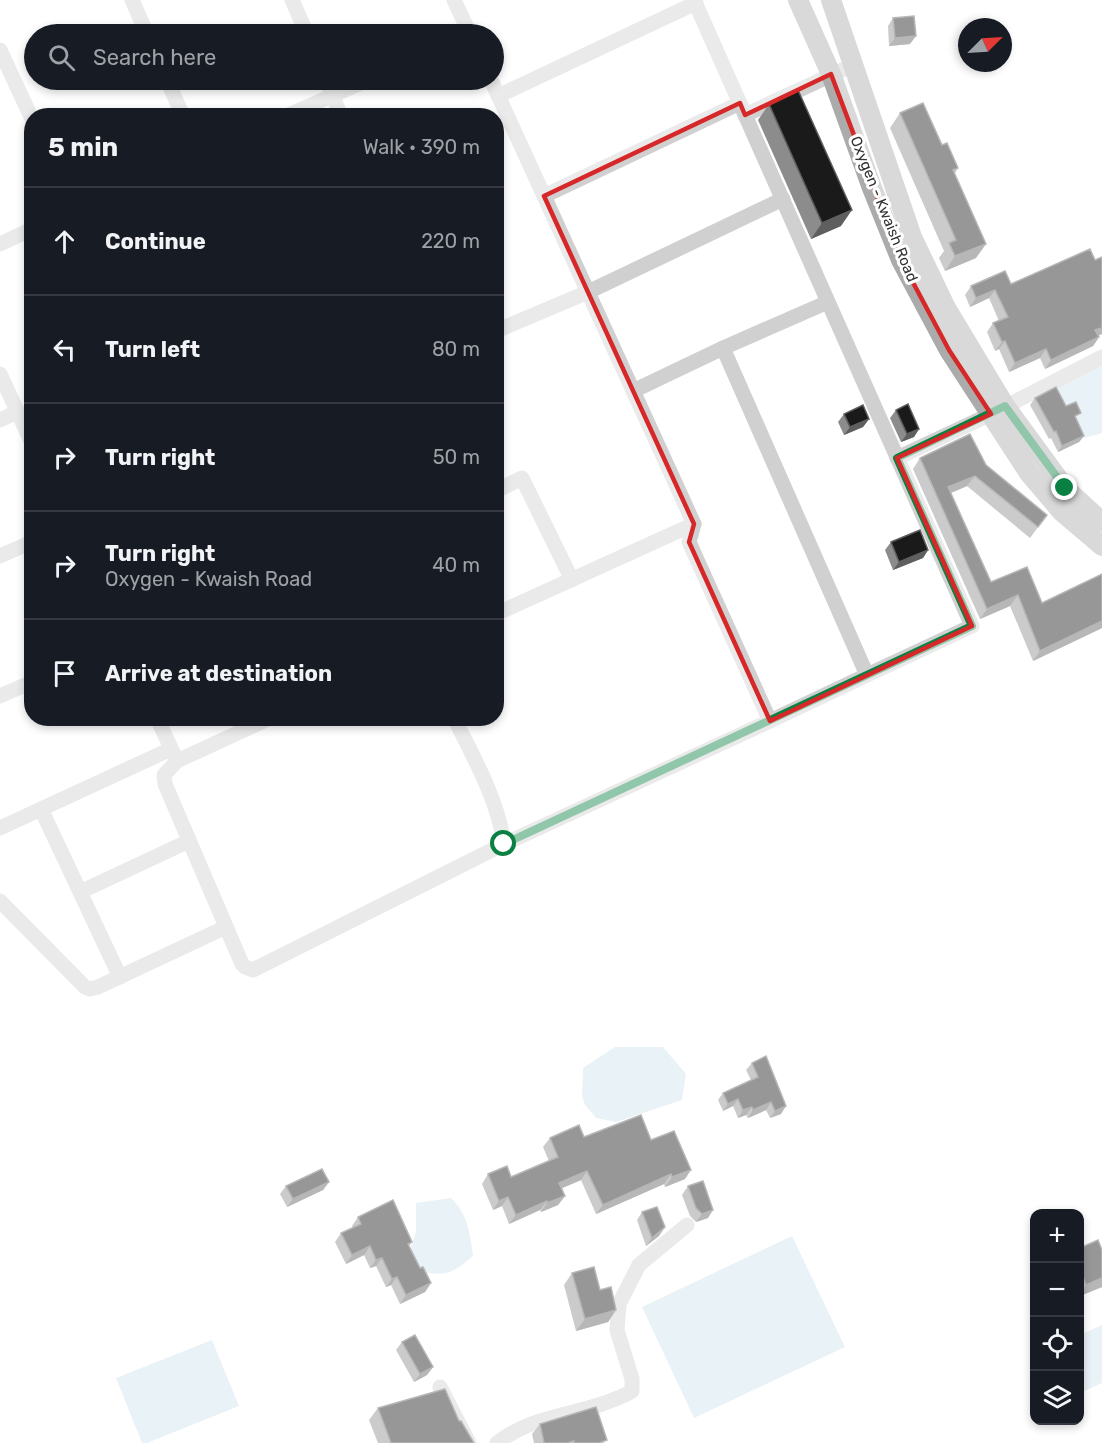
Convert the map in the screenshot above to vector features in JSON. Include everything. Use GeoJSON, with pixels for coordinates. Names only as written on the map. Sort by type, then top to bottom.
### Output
{"type":"FeatureCollection","features":[{"type":"Feature","properties":{"kind":"main road","name":"Oxygen - Kwaish Road"},"geometry":{"type":"LineString","coordinates":[[798,0],[831,74],[901,260],[949,350],[1065,488],[1102,522]]}},
{"type":"Feature","properties":{"kind":"main road","name":"Oxygen - Kwaish Road"},"geometry":{"type":"LineString","coordinates":[[831,0],[912,237],[946,308],[1029,473],[1056,505],[1102,546]]}},
{"type":"Feature","properties":{"kind":"street"},"geometry":{"type":"LineString","coordinates":[[132,0],[143,24]]}},
{"type":"Feature","properties":{"kind":"street"},"geometry":{"type":"LineString","coordinates":[[292,0],[303,24]]}},
{"type":"Feature","properties":{"kind":"street"},"geometry":{"type":"LineString","coordinates":[[454,0],[465,24]]}},
{"type":"Feature","properties":{"kind":"street"},"geometry":{"type":"LineString","coordinates":[[174,755],[164,775],[165,784],[242,964],[253,970],[504,844],[972,626],[695,2],[498,96]]}},
{"type":"Feature","properties":{"kind":"street"},"geometry":{"type":"LineString","coordinates":[[0,50],[27,108]]}},
{"type":"Feature","properties":{"kind":"street"},"geometry":{"type":"LineString","coordinates":[[544,196],[742,109],[853,65]]}},
{"type":"Feature","properties":{"kind":"street"},"geometry":{"type":"LineString","coordinates":[[171,90],[179,108]]}},
{"type":"Feature","properties":{"kind":"street"},"geometry":{"type":"LineString","coordinates":[[331,90],[339,108]]}},
{"type":"Feature","properties":{"kind":"street"},"geometry":{"type":"LineString","coordinates":[[304,108],[345,90]]}},
{"type":"Feature","properties":{"kind":"street"},"geometry":{"type":"LineString","coordinates":[[495,90],[504,108]]}},
{"type":"Feature","properties":{"kind":"street"},"geometry":{"type":"LineString","coordinates":[[504,109],[694,524],[689,542],[770,721]]}},
{"type":"Feature","properties":{"kind":"street"},"geometry":{"type":"LineString","coordinates":[[504,328],[588,291],[783,199]]}},
{"type":"Feature","properties":{"kind":"street"},"geometry":{"type":"LineString","coordinates":[[0,244],[24,233]]}},
{"type":"Feature","properties":{"kind":"street"},"geometry":{"type":"LineString","coordinates":[[633,391],[828,302]]}},
{"type":"Feature","properties":{"kind":"street"},"geometry":{"type":"LineString","coordinates":[[723,348],[867,675]]}},
{"type":"Feature","properties":{"kind":"street"},"geometry":{"type":"LineString","coordinates":[[897,458],[1102,357]]}},
{"type":"Feature","properties":{"kind":"street"},"geometry":{"type":"LineString","coordinates":[[0,374],[24,426]]}},
{"type":"Feature","properties":{"kind":"street"},"geometry":{"type":"LineString","coordinates":[[0,420],[17,412]]}},
{"type":"Feature","properties":{"kind":"street"},"geometry":{"type":"LineString","coordinates":[[504,487],[522,478],[572,580]]}},
{"type":"Feature","properties":{"kind":"street"},"geometry":{"type":"LineString","coordinates":[[504,610],[694,524]]}},
{"type":"Feature","properties":{"kind":"street"},"geometry":{"type":"LineString","coordinates":[[0,556],[24,546]]}},
{"type":"Feature","properties":{"kind":"street"},"geometry":{"type":"LineString","coordinates":[[0,696],[24,686]]}},
{"type":"Feature","properties":{"kind":"street"},"geometry":{"type":"LineString","coordinates":[[161,726],[174,755]]}},
{"type":"Feature","properties":{"kind":"street"},"geometry":{"type":"LineString","coordinates":[[0,828],[41,809],[249,726]]}},
{"type":"Feature","properties":{"kind":"street"},"geometry":{"type":"LineString","coordinates":[[458,726],[495,807],[502,826],[504,844]]}},
{"type":"Feature","properties":{"kind":"street"},"geometry":{"type":"LineString","coordinates":[[41,809],[120,977]]}},
{"type":"Feature","properties":{"kind":"street"},"geometry":{"type":"LineString","coordinates":[[80,892],[189,841]]}},
{"type":"Feature","properties":{"kind":"street"},"geometry":{"type":"LineString","coordinates":[[0,901],[85,987],[90,989],[226,927]]}},
{"type":"Feature","properties":{"kind":"street"},"geometry":{"type":"LineString","coordinates":[[497,1443],[512,1431],[549,1417],[616,1399],[632,1391],[632,1379],[617,1329],[619,1304],[639,1265],[687,1225]]}},
{"type":"Feature","properties":{"kind":"street"},"geometry":{"type":"LineString","coordinates":[[440,1387],[469,1443]]}},
{"type":"Feature","properties":{"kind":"highlighted area"},"geometry":{"type":"Polygon","coordinates":[[[831,74],[901,260],[949,350],[991,414],[897,458],[972,626],[770,721],[689,542],[694,524],[544,196],[740,103],[745,115],[831,74]]]}},
{"type":"Feature","properties":{"kind":"water"},"geometry":{"type":"Polygon","coordinates":[[[1102,362],[1102,433],[1084,438],[1070,412],[1048,390],[1102,362]]]}},
{"type":"Feature","properties":{"kind":"water"},"geometry":{"type":"Polygon","coordinates":[[[615,1047],[663,1047],[686,1074],[682,1100],[616,1122],[596,1118],[585,1105],[582,1096],[583,1068],[615,1047]]]}},
{"type":"Feature","properties":{"kind":"water"},"geometry":{"type":"Polygon","coordinates":[[[451,1198],[465,1218],[473,1256],[459,1267],[442,1274],[418,1271],[409,1252],[416,1232],[416,1203],[451,1198]]]}},
{"type":"Feature","properties":{"kind":"water"},"geometry":{"type":"Polygon","coordinates":[[[792,1236],[845,1347],[694,1418],[642,1307],[792,1236]]]}},
{"type":"Feature","properties":{"kind":"water"},"geometry":{"type":"Polygon","coordinates":[[[1102,1325],[1102,1383],[1084,1391],[1084,1371],[1084,1333],[1102,1325]]]}},
{"type":"Feature","properties":{"kind":"water"},"geometry":{"type":"Polygon","coordinates":[[[212,1340],[239,1406],[142,1443],[116,1378],[212,1340]]]}},
{"type":"Feature","properties":{"kind":"building"},"geometry":{"type":"Polygon","coordinates":[[[914,16],[916,36],[895,38],[893,18],[914,16]]]}},
{"type":"Feature","properties":{"kind":"building"},"geometry":{"type":"Polygon","coordinates":[[[798,90],[852,210],[822,223],[769,104],[798,90]]]}},
{"type":"Feature","properties":{"kind":"building"},"geometry":{"type":"Polygon","coordinates":[[[923,103],[942,145],[947,143],[958,168],[953,170],[986,244],[955,256],[949,243],[956,240],[900,113],[923,103]]]}},
{"type":"Feature","properties":{"kind":"building"},"geometry":{"type":"Polygon","coordinates":[[[1090,249],[1095,260],[1102,257],[1102,328],[1095,330],[1099,337],[1051,360],[1046,349],[1015,363],[1005,341],[1002,342],[993,323],[1008,317],[995,290],[976,298],[971,286],[1005,271],[1011,284],[1090,249]]]}},
{"type":"Feature","properties":{"kind":"building"},"geometry":{"type":"Polygon","coordinates":[[[1056,387],[1066,406],[1076,402],[1081,413],[1075,416],[1084,436],[1062,446],[1056,431],[1054,432],[1035,398],[1056,387]]]}},
{"type":"Feature","properties":{"kind":"building"},"geometry":{"type":"Polygon","coordinates":[[[908,404],[919,429],[907,434],[896,410],[908,404]]]}},
{"type":"Feature","properties":{"kind":"building"},"geometry":{"type":"Polygon","coordinates":[[[863,405],[869,419],[850,427],[844,414],[863,405]]]}},
{"type":"Feature","properties":{"kind":"building"},"geometry":{"type":"Polygon","coordinates":[[[970,434],[986,465],[1047,515],[1038,527],[975,476],[948,487],[991,582],[1027,567],[1042,603],[1102,574],[1102,621],[1040,651],[1018,595],[987,609],[920,458],[970,434]]]}},
{"type":"Feature","properties":{"kind":"building"},"geometry":{"type":"Polygon","coordinates":[[[920,530],[928,550],[899,562],[891,542],[920,530]]]}},
{"type":"Feature","properties":{"kind":"building"},"geometry":{"type":"Polygon","coordinates":[[[766,1056],[786,1106],[775,1111],[771,1102],[753,1110],[752,1107],[743,1110],[738,1099],[728,1104],[723,1093],[758,1077],[752,1063],[766,1056]]]}},
{"type":"Feature","properties":{"kind":"building"},"geometry":{"type":"Polygon","coordinates":[[[641,1115],[651,1140],[674,1131],[691,1170],[672,1177],[671,1174],[603,1205],[587,1171],[559,1183],[565,1196],[547,1203],[547,1201],[516,1215],[508,1197],[499,1201],[488,1174],[507,1166],[511,1177],[558,1157],[550,1138],[579,1125],[584,1137],[641,1115]]]}},
{"type":"Feature","properties":{"kind":"building"},"geometry":{"type":"Polygon","coordinates":[[[322,1169],[329,1182],[293,1199],[286,1186],[322,1169]]]}},
{"type":"Feature","properties":{"kind":"building"},"geometry":{"type":"Polygon","coordinates":[[[703,1181],[713,1210],[702,1214],[696,1208],[688,1186],[703,1181]]]}},
{"type":"Feature","properties":{"kind":"building"},"geometry":{"type":"Polygon","coordinates":[[[393,1200],[412,1242],[408,1244],[420,1268],[423,1267],[431,1283],[406,1295],[397,1277],[392,1279],[382,1258],[376,1260],[370,1246],[352,1255],[341,1233],[361,1224],[358,1217],[393,1200]]]}},
{"type":"Feature","properties":{"kind":"building"},"geometry":{"type":"Polygon","coordinates":[[[657,1207],[665,1227],[652,1238],[642,1212],[657,1207]]]}},
{"type":"Feature","properties":{"kind":"building"},"geometry":{"type":"Polygon","coordinates":[[[1098,1240],[1102,1250],[1102,1278],[1086,1285],[1084,1279],[1084,1246],[1098,1240]]]}},
{"type":"Feature","properties":{"kind":"building"},"geometry":{"type":"Polygon","coordinates":[[[594,1267],[600,1290],[611,1287],[616,1310],[585,1319],[572,1273],[594,1267]]]}},
{"type":"Feature","properties":{"kind":"building"},"geometry":{"type":"Polygon","coordinates":[[[415,1335],[433,1367],[420,1374],[402,1342],[415,1335]]]}},
{"type":"Feature","properties":{"kind":"building"},"geometry":{"type":"Polygon","coordinates":[[[445,1389],[459,1421],[474,1443],[391,1443],[378,1408],[445,1389]]]}},
{"type":"Feature","properties":{"kind":"building"},"geometry":{"type":"Polygon","coordinates":[[[596,1407],[607,1440],[599,1443],[574,1443],[574,1441],[544,1443],[540,1424],[596,1407]]]}},
{"type":"Feature","properties":{"kind":"route"},"geometry":{"type":"LineString","coordinates":[[504,844],[972,626],[897,458],[1005,406],[1065,488]]}}]}
